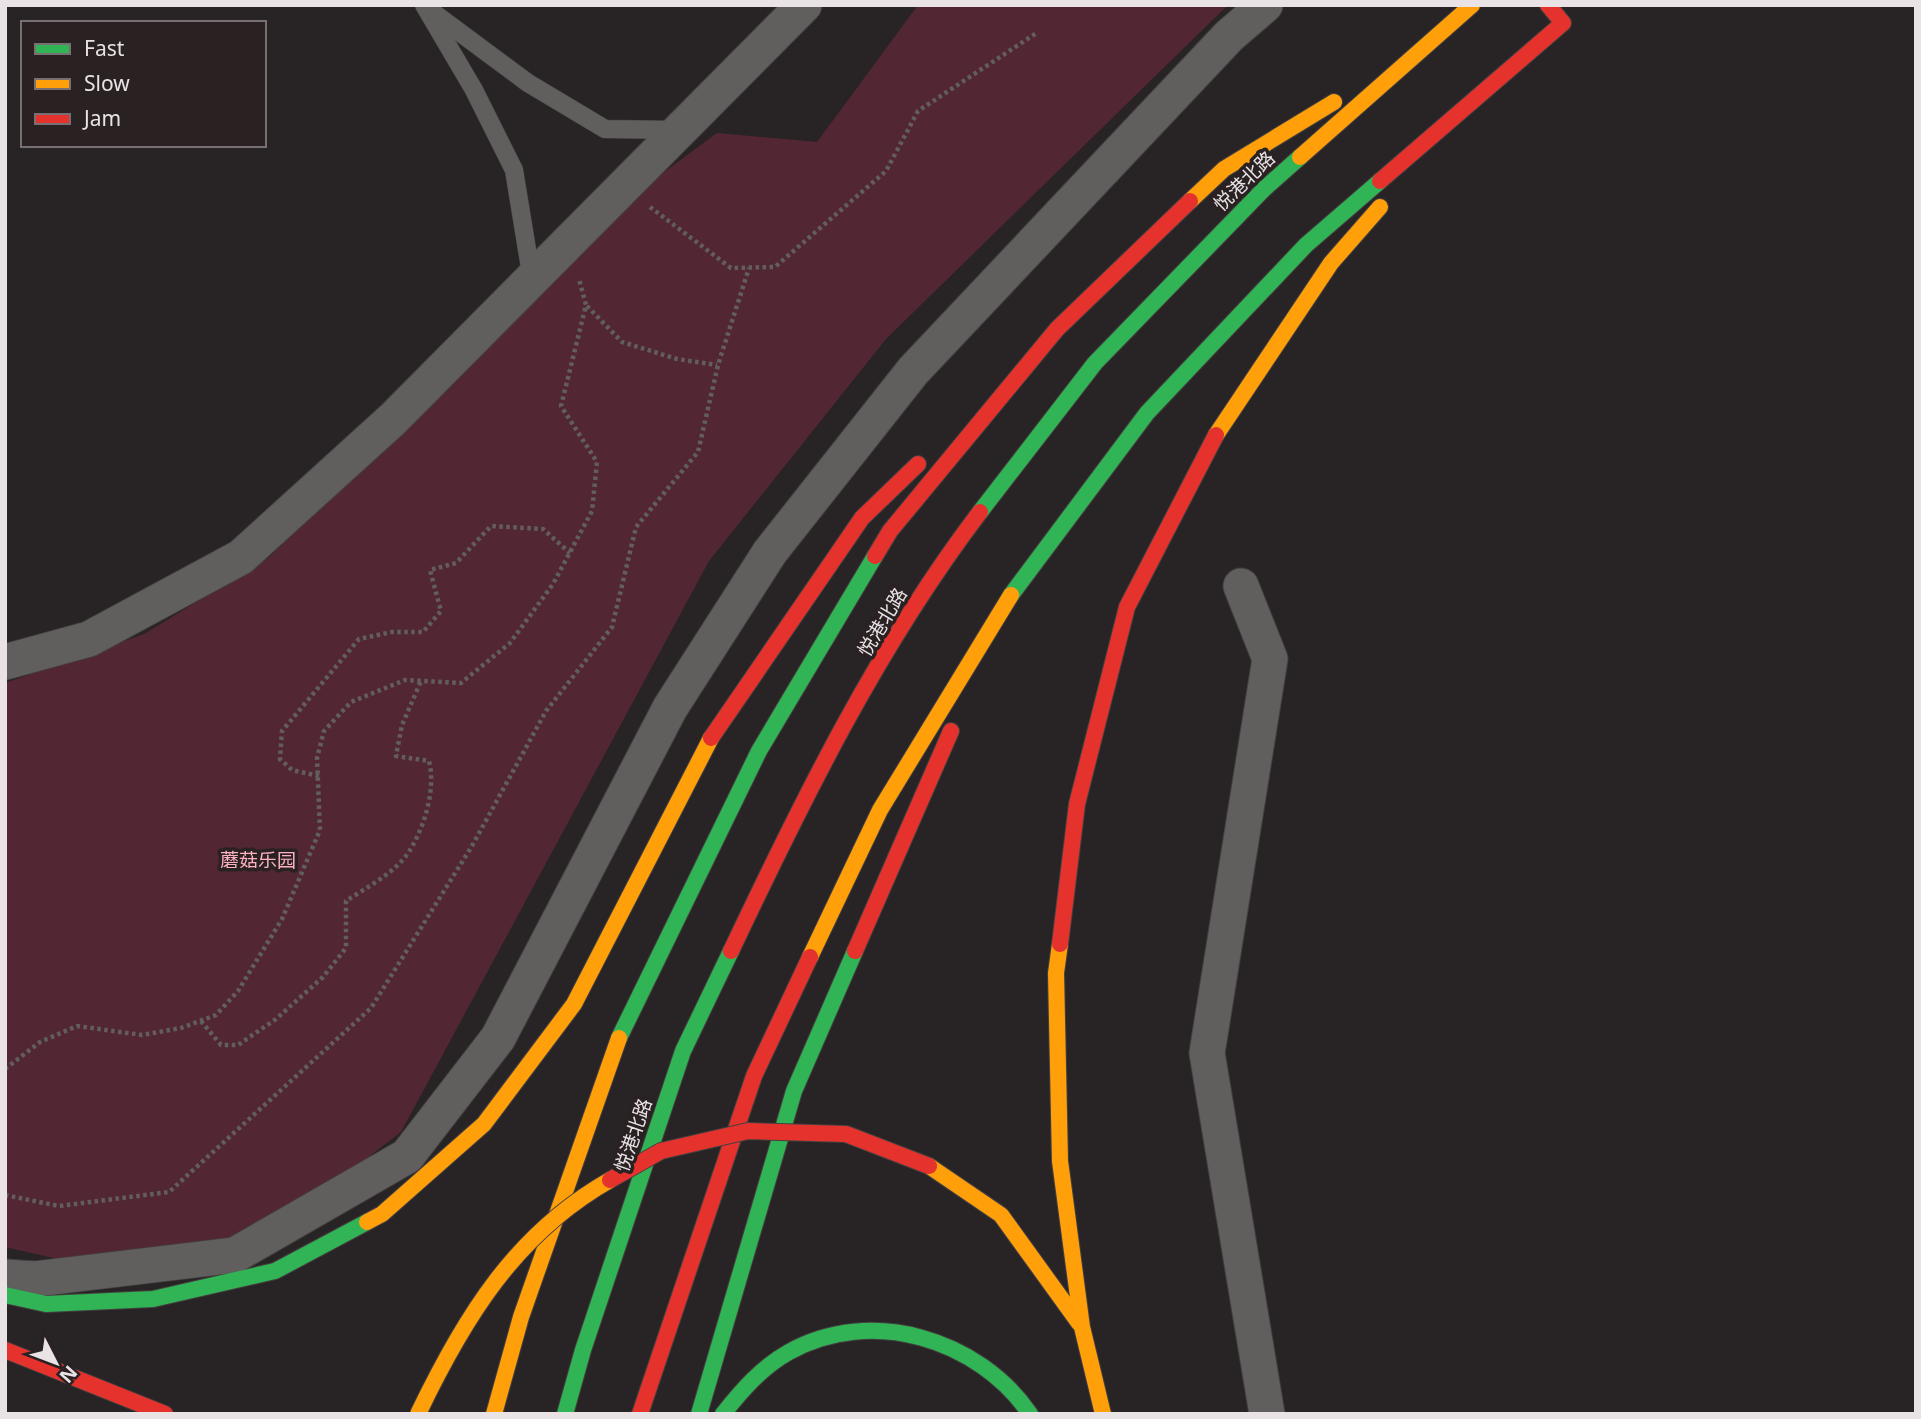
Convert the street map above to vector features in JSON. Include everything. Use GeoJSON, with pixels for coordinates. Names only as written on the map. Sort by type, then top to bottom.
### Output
{"type":"FeatureCollection","features":[{"type":"Feature","properties":{"kind":"main road","name":"悦港北路"},"geometry":{"type":"LineString","coordinates":[[565,1414],[583,1350],[683,1051],[815,775],[939,566],[1096,363],[1264,189],[1472,5]]}},
{"type":"Feature","properties":{"kind":"main road"},"geometry":{"type":"LineString","coordinates":[[640,1414],[754,1076],[880,810],[1010,596],[1147,413],[1306,245],[1563,23],[1548,5]]}},
{"type":"Feature","properties":{"kind":"main road"},"geometry":{"type":"LineString","coordinates":[[950,433],[1224,169],[1426,46]]}},
{"type":"Feature","properties":{"kind":"main road"},"geometry":{"type":"LineString","coordinates":[[1103,1414],[1082,1327],[1060,1161],[1056,973],[1077,804],[1127,607],[1222,424],[1323,274],[1472,101]]}},
{"type":"Feature","properties":{"kind":"main road"},"geometry":{"type":"LineString","coordinates":[[494,1414],[521,1317],[624,1027],[759,751],[890,531],[1057,328]]}},
{"type":"Feature","properties":{"kind":"main road"},"geometry":{"type":"LineString","coordinates":[[5,1295],[46,1304],[153,1299],[275,1271],[382,1214],[484,1124],[574,1004],[705,747],[862,518],[930,452]]}},
{"type":"Feature","properties":{"kind":"main road"},"geometry":{"type":"LineString","coordinates":[[699,1414],[794,1091],[1010,596]]}},
{"type":"Feature","properties":{"kind":"main road"},"geometry":{"type":"LineString","coordinates":[[418,1414],[446,1355],[490,1284],[573,1200],[661,1151],[748,1131],[846,1134],[929,1166],[1001,1216],[1082,1327]]}},
{"type":"Feature","properties":{"kind":"main road"},"geometry":{"type":"LineString","coordinates":[[723,1414],[751,1379],[802,1345],[863,1330],[925,1337],[982,1363],[1023,1401],[1030,1414]]}},
{"type":"Feature","properties":{"kind":"main road"},"geometry":{"type":"LineString","coordinates":[[5,1350],[166,1414]]}},
{"type":"Feature","properties":{"kind":"street"},"geometry":{"type":"LineString","coordinates":[[5,662],[89,639],[241,557],[393,419],[683,130],[804,5]]}},
{"type":"Feature","properties":{"kind":"street"},"geometry":{"type":"LineString","coordinates":[[5,1277],[35,1279],[235,1255],[407,1156],[498,1038],[670,708],[770,552],[913,371],[1220,47],[1265,5]]}},
{"type":"Feature","properties":{"kind":"street"},"geometry":{"type":"LineString","coordinates":[[1241,586],[1270,659],[1207,1053],[1267,1414]]}},
{"type":"Feature","properties":{"kind":"lane"},"geometry":{"type":"LineString","coordinates":[[426,7],[528,83],[605,130],[683,130]]}},
{"type":"Feature","properties":{"kind":"lane"},"geometry":{"type":"LineString","coordinates":[[426,7],[514,170],[532,280]]}},
{"type":"Feature","properties":{"kind":"path"},"geometry":{"type":"LineString","coordinates":[[624,188],[731,268],[775,267],[886,171],[918,111],[1038,32]]}},
{"type":"Feature","properties":{"kind":"path"},"geometry":{"type":"LineString","coordinates":[[562,251],[578,277],[586,305],[622,342],[677,359],[718,365]]}},
{"type":"Feature","properties":{"kind":"path"},"geometry":{"type":"LineString","coordinates":[[5,1195],[59,1206],[169,1192],[371,1008],[472,846],[546,711],[612,627],[636,527],[698,452],[718,365],[749,268]]}},
{"type":"Feature","properties":{"kind":"path"},"geometry":{"type":"LineString","coordinates":[[5,1069],[40,1042],[77,1026],[142,1035],[181,1028],[216,1015],[238,991],[282,919],[320,830],[317,758],[324,731],[351,702],[405,680],[461,683],[510,643],[553,584],[592,511],[597,462],[561,405],[586,305]]}},
{"type":"Feature","properties":{"kind":"path"},"geometry":{"type":"LineString","coordinates":[[319,776],[292,770],[280,759],[282,731],[359,639],[392,632],[423,632],[441,611],[430,570],[456,563],[491,526],[543,529],[570,553]]}},
{"type":"Feature","properties":{"kind":"path"},"geometry":{"type":"LineString","coordinates":[[201,1021],[221,1045],[238,1045],[276,1019],[323,977],[346,948],[346,901],[380,878],[410,851],[426,810],[433,775],[429,761],[396,756],[402,725],[421,681]]}},
{"type":"Feature","properties":{"kind":"green space","name":"蘑菇乐园"},"geometry":{"type":"Polygon","coordinates":[[[918,5],[1228,5],[886,339],[709,561],[401,1132],[280,1225],[160,1257],[53,1258],[5,1247],[5,683],[144,634],[267,559],[452,384],[656,178],[717,133],[817,142],[918,5]]]}},
{"type":"Feature","properties":{"kind":"traffic: fast"},"geometry":{"type":"LineString","coordinates":[[980,512],[1095,363],[1264,189],[1300,157]]}},
{"type":"Feature","properties":{"kind":"traffic: fast"},"geometry":{"type":"LineString","coordinates":[[1011,595],[1147,413],[1306,245],[1380,181]]}},
{"type":"Feature","properties":{"kind":"traffic: fast"},"geometry":{"type":"LineString","coordinates":[[619,1038],[759,751],[875,556]]}},
{"type":"Feature","properties":{"kind":"traffic: fast"},"geometry":{"type":"LineString","coordinates":[[565,1414],[583,1350],[683,1051],[731,951]]}},
{"type":"Feature","properties":{"kind":"traffic: fast"},"geometry":{"type":"LineString","coordinates":[[699,1414],[794,1091],[855,951]]}},
{"type":"Feature","properties":{"kind":"traffic: fast"},"geometry":{"type":"LineString","coordinates":[[5,1295],[46,1304],[153,1299],[275,1271],[367,1222]]}},
{"type":"Feature","properties":{"kind":"traffic: fast"},"geometry":{"type":"LineString","coordinates":[[723,1414],[753,1380],[789,1352],[821,1338],[854,1332],[888,1332],[921,1338],[953,1349],[982,1366],[1008,1388],[1030,1414]]}},
{"type":"Feature","properties":{"kind":"traffic: slow"},"geometry":{"type":"LineString","coordinates":[[1300,157],[1472,5]]}},
{"type":"Feature","properties":{"kind":"traffic: slow"},"geometry":{"type":"LineString","coordinates":[[1190,201],[1224,169],[1334,102]]}},
{"type":"Feature","properties":{"kind":"traffic: slow"},"geometry":{"type":"LineString","coordinates":[[1216,435],[1331,263],[1380,207]]}},
{"type":"Feature","properties":{"kind":"traffic: slow"},"geometry":{"type":"LineString","coordinates":[[810,957],[880,810],[1011,595]]}},
{"type":"Feature","properties":{"kind":"traffic: slow"},"geometry":{"type":"LineString","coordinates":[[367,1222],[382,1214],[484,1124],[574,1004],[711,738]]}},
{"type":"Feature","properties":{"kind":"traffic: slow"},"geometry":{"type":"LineString","coordinates":[[1060,944],[1056,973],[1060,1161],[1082,1327],[1103,1414]]}},
{"type":"Feature","properties":{"kind":"traffic: slow"},"geometry":{"type":"LineString","coordinates":[[494,1414],[521,1317],[619,1038]]}},
{"type":"Feature","properties":{"kind":"traffic: slow"},"geometry":{"type":"LineString","coordinates":[[929,1166],[1001,1215],[1079,1323]]}},
{"type":"Feature","properties":{"kind":"traffic: slow"},"geometry":{"type":"LineString","coordinates":[[418,1414],[454,1345],[496,1281],[546,1226],[610,1180]]}},
{"type":"Feature","properties":{"kind":"traffic: jam"},"geometry":{"type":"LineString","coordinates":[[1380,181],[1563,23],[1548,5]]}},
{"type":"Feature","properties":{"kind":"traffic: jam"},"geometry":{"type":"LineString","coordinates":[[875,556],[890,531],[1057,329],[1190,201]]}},
{"type":"Feature","properties":{"kind":"traffic: jam"},"geometry":{"type":"LineString","coordinates":[[1060,944],[1077,804],[1127,607],[1216,435]]}},
{"type":"Feature","properties":{"kind":"traffic: jam"},"geometry":{"type":"LineString","coordinates":[[711,738],[862,518],[918,464]]}},
{"type":"Feature","properties":{"kind":"traffic: jam"},"geometry":{"type":"LineString","coordinates":[[731,951],[786,837],[875,670],[943,563],[980,512]]}},
{"type":"Feature","properties":{"kind":"traffic: jam"},"geometry":{"type":"LineString","coordinates":[[855,951],[951,731]]}},
{"type":"Feature","properties":{"kind":"traffic: jam"},"geometry":{"type":"LineString","coordinates":[[640,1414],[754,1076],[810,957]]}},
{"type":"Feature","properties":{"kind":"traffic: jam"},"geometry":{"type":"LineString","coordinates":[[610,1180],[661,1151],[748,1131],[846,1134],[929,1166]]}},
{"type":"Feature","properties":{"kind":"traffic: jam"},"geometry":{"type":"LineString","coordinates":[[5,1350],[165,1414]]}}]}
